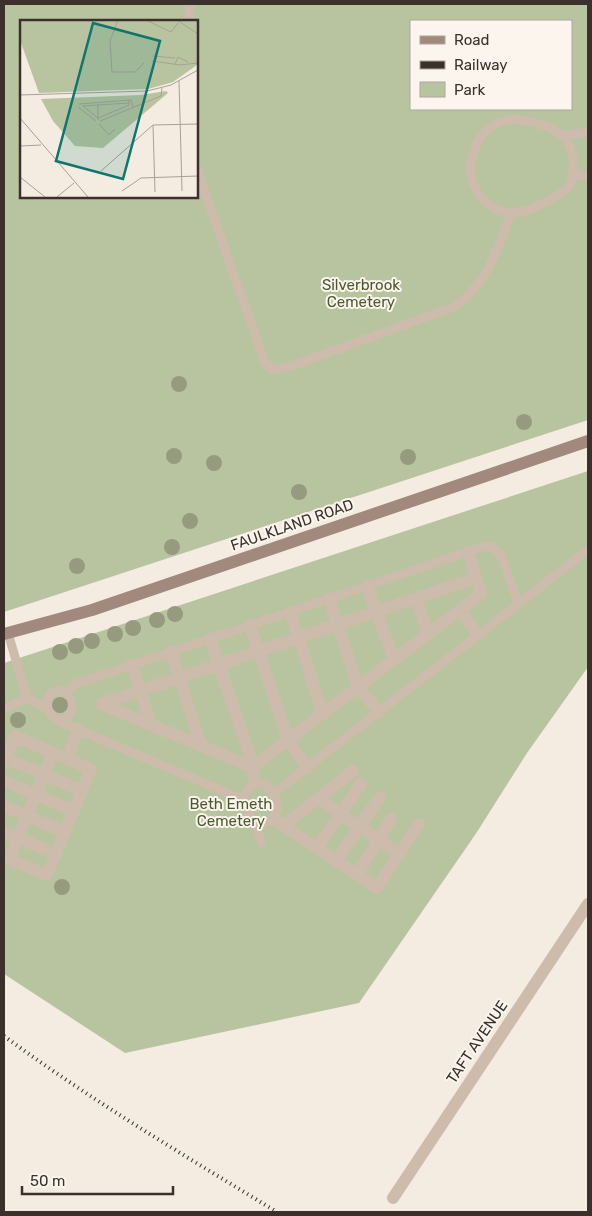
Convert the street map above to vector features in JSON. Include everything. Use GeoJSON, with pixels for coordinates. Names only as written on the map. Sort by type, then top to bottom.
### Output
{"type":"FeatureCollection","features":[{"type":"Feature","properties":{"kind":"main road","name":"FAULKLAND ROAD"},"geometry":{"type":"LineString","coordinates":[[6,633],[92,610],[588,440]]}},
{"type":"Feature","properties":{"kind":"street"},"geometry":{"type":"LineString","coordinates":[[252,767],[481,594],[468,552]]}},
{"type":"Feature","properties":{"kind":"street"},"geometry":{"type":"LineString","coordinates":[[252,767],[101,704],[476,578]]}},
{"type":"Feature","properties":{"kind":"street"},"geometry":{"type":"LineString","coordinates":[[367,586],[394,660]]}},
{"type":"Feature","properties":{"kind":"street"},"geometry":{"type":"LineString","coordinates":[[416,598],[428,634]]}},
{"type":"Feature","properties":{"kind":"street"},"geometry":{"type":"LineString","coordinates":[[329,599],[358,687],[379,712]]}},
{"type":"Feature","properties":{"kind":"street"},"geometry":{"type":"LineString","coordinates":[[460,610],[478,634]]}},
{"type":"Feature","properties":{"kind":"street"},"geometry":{"type":"LineString","coordinates":[[290,612],[323,714]]}},
{"type":"Feature","properties":{"kind":"street"},"geometry":{"type":"LineString","coordinates":[[250,626],[288,740],[306,768]]}},
{"type":"Feature","properties":{"kind":"street"},"geometry":{"type":"LineString","coordinates":[[210,639],[252,767],[255,784]]}},
{"type":"Feature","properties":{"kind":"street"},"geometry":{"type":"LineString","coordinates":[[171,652],[202,746]]}},
{"type":"Feature","properties":{"kind":"street"},"geometry":{"type":"LineString","coordinates":[[132,665],[151,725]]}},
{"type":"Feature","properties":{"kind":"street"},"geometry":{"type":"LineString","coordinates":[[68,759],[78,729]]}},
{"type":"Feature","properties":{"kind":"street"},"geometry":{"type":"LineString","coordinates":[[53,753],[44,774],[18,838],[7,858],[47,875],[74,811],[91,769],[15,736],[5,760],[44,774],[82,791]]}},
{"type":"Feature","properties":{"kind":"street"},"geometry":{"type":"LineString","coordinates":[[352,771],[318,798],[278,822],[377,888],[418,824]]}},
{"type":"Feature","properties":{"kind":"street"},"geometry":{"type":"LineString","coordinates":[[4,781],[74,811]]}},
{"type":"Feature","properties":{"kind":"street"},"geometry":{"type":"LineString","coordinates":[[317,848],[361,784]]}},
{"type":"Feature","properties":{"kind":"street"},"geometry":{"type":"LineString","coordinates":[[336,861],[380,797]]}},
{"type":"Feature","properties":{"kind":"street"},"geometry":{"type":"LineString","coordinates":[[318,798],[399,854]]}},
{"type":"Feature","properties":{"kind":"street"},"geometry":{"type":"LineString","coordinates":[[4,806],[65,832]]}},
{"type":"Feature","properties":{"kind":"street"},"geometry":{"type":"LineString","coordinates":[[357,875],[391,819]]}},
{"type":"Feature","properties":{"kind":"street"},"geometry":{"type":"LineString","coordinates":[[4,832],[56,854]]}},
{"type":"Feature","properties":{"kind":"street","name":"TAFT AVENUE"},"geometry":{"type":"LineString","coordinates":[[393,1198],[588,904]]}},
{"type":"Feature","properties":{"kind":"lane"},"geometry":{"type":"LineString","coordinates":[[188,20],[190,4]]}},
{"type":"Feature","properties":{"kind":"lane"},"geometry":{"type":"LineString","coordinates":[[563,136],[571,150],[572,175],[568,187],[553,199],[530,209],[511,214],[487,203],[474,186],[470,174],[470,161],[473,150],[480,138],[491,126],[501,121],[512,119],[528,120],[563,136],[588,132]]}},
{"type":"Feature","properties":{"kind":"lane"},"geometry":{"type":"LineString","coordinates":[[198,173],[251,326],[265,363],[272,369],[280,369],[297,364],[456,306],[482,280],[495,256],[511,214]]}},
{"type":"Feature","properties":{"kind":"lane"},"geometry":{"type":"LineString","coordinates":[[572,175],[588,176]]}},
{"type":"Feature","properties":{"kind":"lane"},"geometry":{"type":"LineString","coordinates":[[65,693],[76,684],[485,546],[498,550],[518,604]]}},
{"type":"Feature","properties":{"kind":"lane"},"geometry":{"type":"LineString","coordinates":[[274,793],[588,550]]}},
{"type":"Feature","properties":{"kind":"lane"},"geometry":{"type":"LineString","coordinates":[[6,633],[27,698],[48,709]]}},
{"type":"Feature","properties":{"kind":"lane"},"geometry":{"type":"LineString","coordinates":[[58,721],[67,719],[72,705],[65,693],[57,690],[50,694],[47,702],[51,716],[58,721],[244,800]]}},
{"type":"Feature","properties":{"kind":"lane"},"geometry":{"type":"LineString","coordinates":[[4,709],[27,698]]}},
{"type":"Feature","properties":{"kind":"lane"},"geometry":{"type":"LineString","coordinates":[[255,822],[262,824],[278,822],[277,803],[274,793],[263,783],[252,784],[246,790],[244,800],[247,812],[255,822],[261,843]]}},
{"type":"Feature","properties":{"kind":"green space","name":"Silverbrook Cemetery"},"geometry":{"type":"Polygon","coordinates":[[[4,4],[588,4],[588,420],[4,612],[4,4]]]}},
{"type":"Feature","properties":{"kind":"green space","name":"Beth Emeth Cemetery"},"geometry":{"type":"Polygon","coordinates":[[[588,471],[588,667],[527,753],[477,832],[359,1003],[125,1053],[4,974],[4,663],[588,471]]]}},
{"type":"Feature","properties":{"kind":"railway"},"geometry":{"type":"LineString","coordinates":[[4,1036],[104,1105],[277,1212]]}}]}
